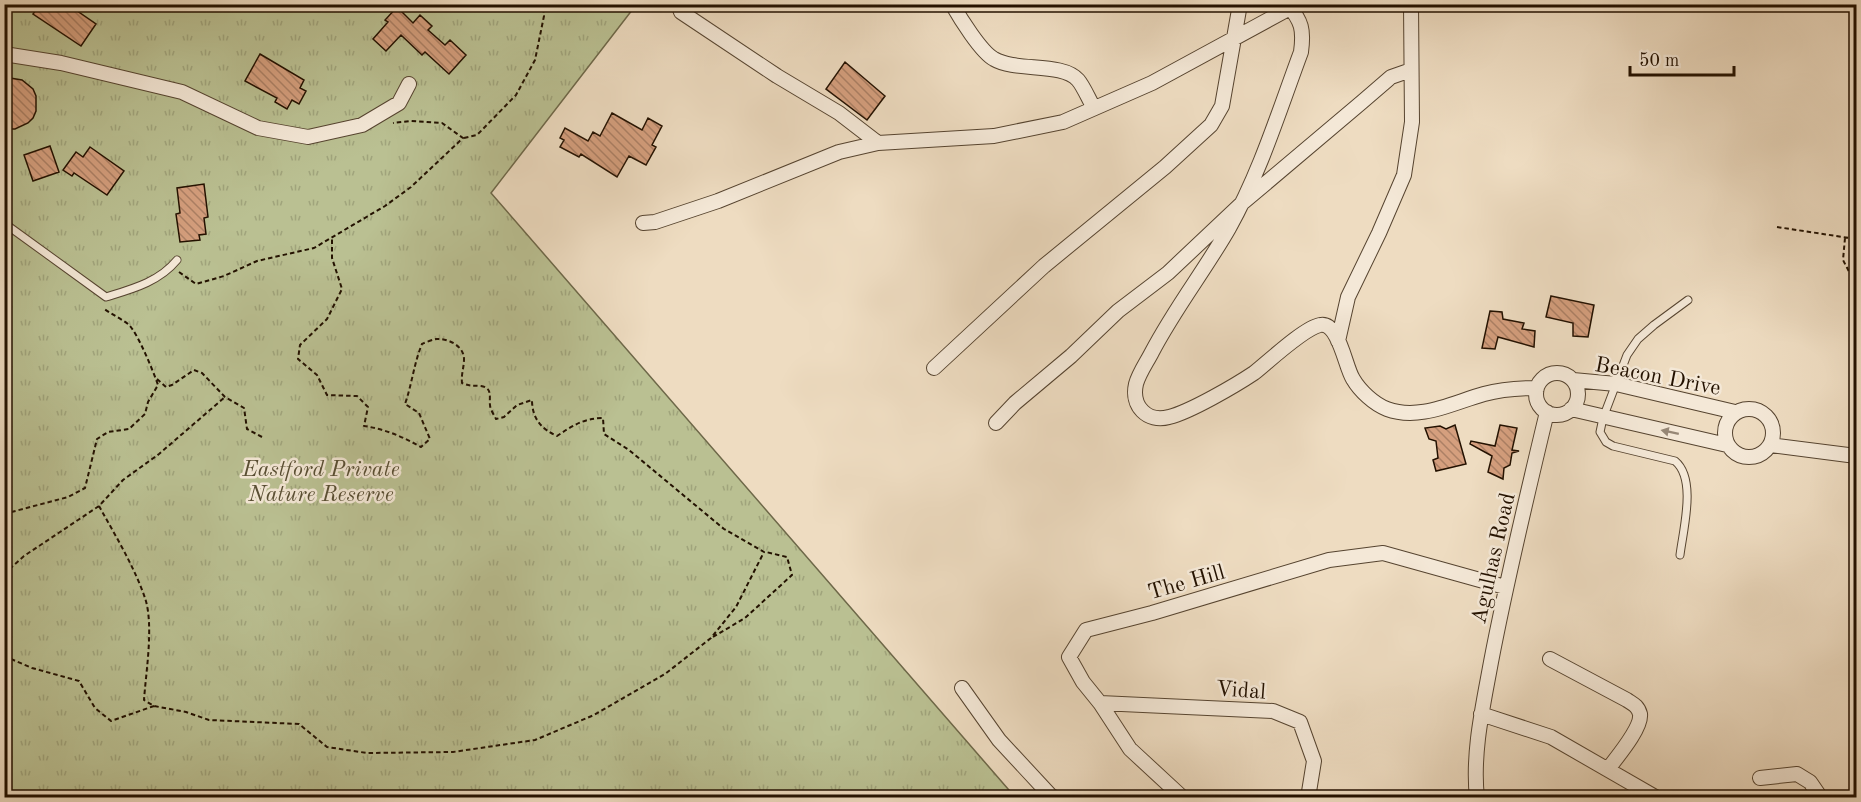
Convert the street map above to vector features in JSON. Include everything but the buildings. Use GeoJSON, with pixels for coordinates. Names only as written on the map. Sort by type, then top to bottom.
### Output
{"type":"FeatureCollection","features":[{"type":"Feature","properties":{"kind":"street"},"geometry":{"type":"LineString","coordinates":[[678,4],[681,12],[777,76],[839,113],[878,143]]}},
{"type":"Feature","properties":{"kind":"street"},"geometry":{"type":"LineString","coordinates":[[952,4],[975,39],[993,59],[1018,67],[1054,69],[1077,79],[1094,108]]}},
{"type":"Feature","properties":{"kind":"street"},"geometry":{"type":"LineString","coordinates":[[934,368],[1044,266],[1165,167],[1211,125],[1222,106],[1240,4]]}},
{"type":"Feature","properties":{"kind":"street"},"geometry":{"type":"LineString","coordinates":[[1338,341],[1348,297],[1404,175],[1412,122],[1412,4]]}},
{"type":"Feature","properties":{"kind":"street"},"geometry":{"type":"LineString","coordinates":[[643,223],[655,222],[718,201],[839,152],[878,143],[994,135],[1063,122],[1152,83],[1288,6],[1302,26],[1304,35],[1301,52],[1256,173],[1229,228],[1167,323],[1136,382],[1135,396],[1138,407],[1149,417],[1167,418],[1187,411],[1252,374],[1319,325],[1326,325],[1334,332],[1353,380],[1362,391],[1387,409],[1405,413],[1423,412],[1508,389],[1538,388]]}},
{"type":"Feature","properties":{"kind":"street"},"geometry":{"type":"LineString","coordinates":[[4,54],[61,63],[182,92],[258,128],[308,137],[362,125],[399,103],[409,84]]}},
{"type":"Feature","properties":{"kind":"street"},"geometry":{"type":"LineString","coordinates":[[996,423],[1119,311],[1168,273],[1240,205],[1391,77],[1411,70]]}},
{"type":"Feature","properties":{"kind":"street"},"geometry":{"type":"LineString","coordinates":[[1553,374],[1560,374],[1573,380],[1578,392],[1575,404],[1571,410],[1560,415],[1548,412],[1543,409],[1537,399],[1538,388],[1541,381],[1553,374]]}},
{"type":"Feature","properties":{"kind":"street","name":"Beacon Drive"},"geometry":{"type":"LineString","coordinates":[[1573,380],[1616,384],[1735,412]]}},
{"type":"Feature","properties":{"kind":"street"},"geometry":{"type":"LineString","coordinates":[[1571,410],[1727,445],[1740,456],[1749,457],[1757,456],[1770,445],[1773,436],[1768,418],[1753,408],[1744,408],[1735,412],[1727,421],[1724,433],[1727,445]]}},
{"type":"Feature","properties":{"kind":"street","name":"Agulhas Road"},"geometry":{"type":"LineString","coordinates":[[1477,798],[1475,780],[1481,714],[1505,587],[1548,412]]}},
{"type":"Feature","properties":{"kind":"street"},"geometry":{"type":"LineString","coordinates":[[1770,445],[1857,456]]}},
{"type":"Feature","properties":{"kind":"street","name":"The Hill"},"geometry":{"type":"LineString","coordinates":[[1183,798],[1130,749],[1100,703],[1083,682],[1069,657],[1086,630],[1152,614],[1329,560],[1383,553],[1505,587]]}},
{"type":"Feature","properties":{"kind":"street"},"geometry":{"type":"LineString","coordinates":[[1550,659],[1636,705],[1639,721],[1636,729],[1608,770]]}},
{"type":"Feature","properties":{"kind":"street"},"geometry":{"type":"LineString","coordinates":[[962,688],[999,740],[1055,798]]}},
{"type":"Feature","properties":{"kind":"street","name":"Vidal"},"geometry":{"type":"LineString","coordinates":[[1100,703],[1274,711],[1300,722],[1314,761],[1308,798]]}},
{"type":"Feature","properties":{"kind":"street"},"geometry":{"type":"LineString","coordinates":[[1481,714],[1551,737],[1657,798]]}},
{"type":"Feature","properties":{"kind":"street"},"geometry":{"type":"LineString","coordinates":[[1760,778],[1797,774],[1810,782],[1821,798]]}},
{"type":"Feature","properties":{"kind":"lane"},"geometry":{"type":"LineString","coordinates":[[4,223],[106,297],[145,285],[172,267],[177,260]]}},
{"type":"Feature","properties":{"kind":"lane"},"geometry":{"type":"LineString","coordinates":[[1680,555],[1688,487],[1681,466],[1675,461],[1613,446],[1606,442],[1600,432],[1603,418],[1627,355],[1638,339],[1688,300]]}},
{"type":"Feature","properties":{"kind":"path"},"geometry":{"type":"LineString","coordinates":[[172,267],[196,284],[224,276],[257,261],[314,248],[385,206],[411,187],[463,138],[477,135],[516,95],[535,60],[544,16],[543,4]]}},
{"type":"Feature","properties":{"kind":"path"},"geometry":{"type":"LineString","coordinates":[[387,124],[411,121],[442,123],[463,138]]}},
{"type":"Feature","properties":{"kind":"path"},"geometry":{"type":"LineString","coordinates":[[1777,228],[1857,239]]}},
{"type":"Feature","properties":{"kind":"path"},"geometry":{"type":"LineString","coordinates":[[99,506],[124,551],[145,599],[149,640],[144,700],[154,706],[186,712],[209,720],[299,724],[327,747],[357,751],[453,752],[535,740],[594,715],[665,674],[711,638],[746,618],[792,575],[787,557],[764,552],[724,529],[628,450],[604,434],[603,418],[590,418],[572,425],[557,436],[549,433],[537,422],[532,412],[532,400],[517,405],[504,417],[496,418],[490,406],[491,395],[487,389],[462,383],[461,374],[465,362],[463,351],[456,344],[437,339],[422,344],[416,358],[413,383],[405,404],[419,413],[430,439],[421,447],[400,435],[364,426],[368,407],[357,396],[327,395],[317,375],[298,359],[300,345],[327,319],[342,289],[332,258],[332,237]]}},
{"type":"Feature","properties":{"kind":"path"},"geometry":{"type":"LineString","coordinates":[[1845,238],[1843,260],[1857,285]]}},
{"type":"Feature","properties":{"kind":"path"},"geometry":{"type":"LineString","coordinates":[[4,514],[68,497],[84,488],[97,440],[108,432],[129,429],[145,414],[148,402],[158,386],[151,364],[130,325],[98,304],[97,290]]}},
{"type":"Feature","properties":{"kind":"path"},"geometry":{"type":"LineString","coordinates":[[155,377],[166,387],[194,370],[202,373],[225,397],[244,408],[247,429],[262,436]]}},
{"type":"Feature","properties":{"kind":"path"},"geometry":{"type":"LineString","coordinates":[[4,574],[24,556],[99,506],[123,480],[159,454],[225,397]]}},
{"type":"Feature","properties":{"kind":"path"},"geometry":{"type":"LineString","coordinates":[[711,638],[736,607],[764,552]]}},
{"type":"Feature","properties":{"kind":"path"},"geometry":{"type":"LineString","coordinates":[[4,656],[32,668],[79,681],[95,708],[111,721],[154,706]]}},
{"type":"Feature","properties":{"kind":"green space","name":"Eastford Private Nature Reserve"},"geometry":{"type":"Polygon","coordinates":[[[5,5],[636,5],[491,193],[1015,797],[5,798],[5,5]]]}}]}
